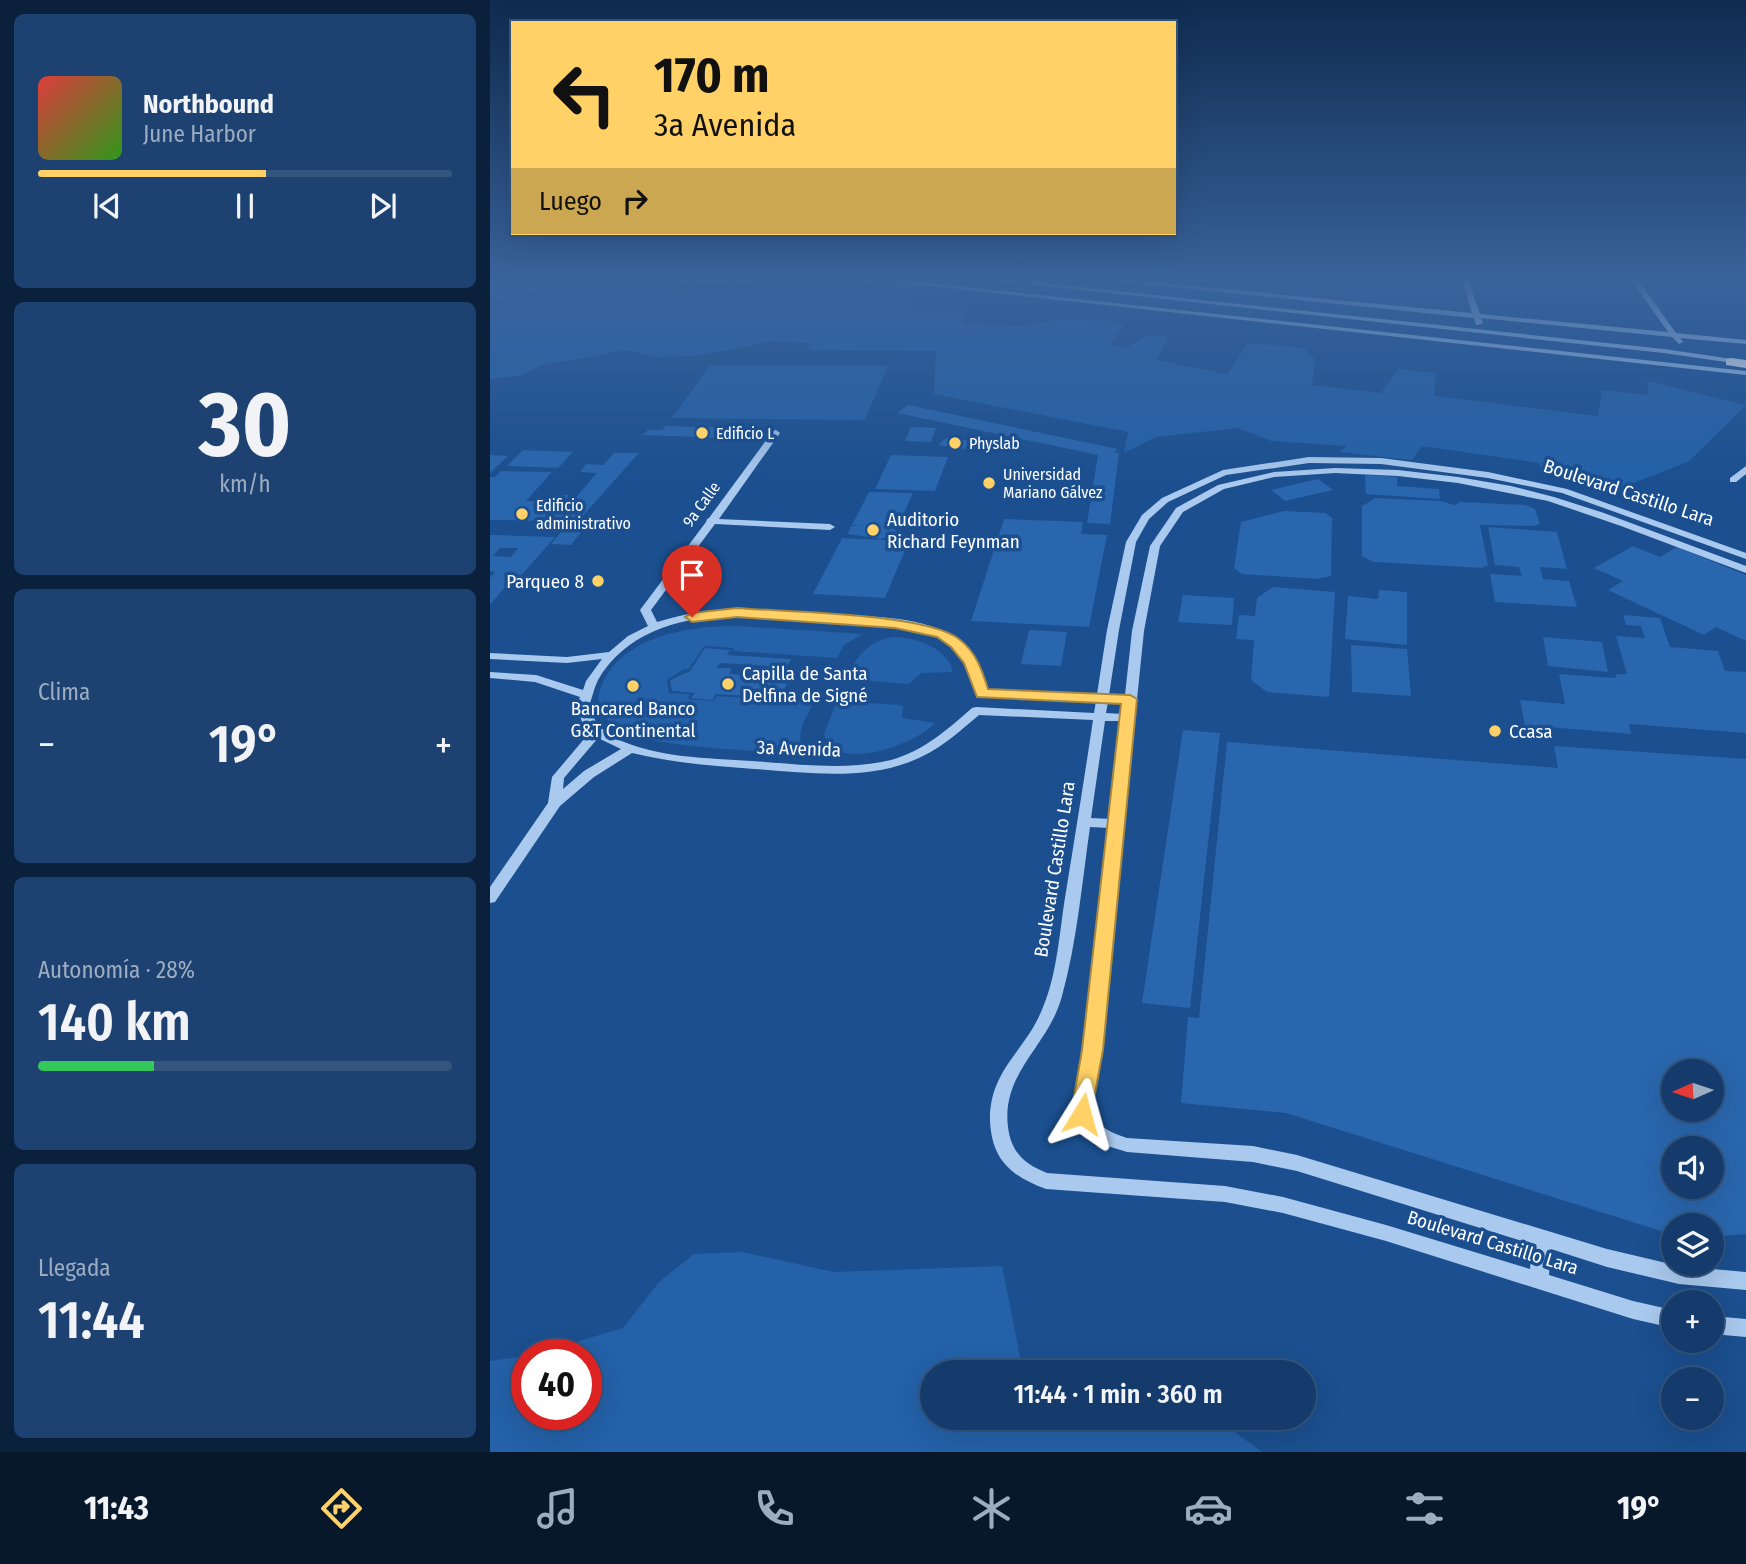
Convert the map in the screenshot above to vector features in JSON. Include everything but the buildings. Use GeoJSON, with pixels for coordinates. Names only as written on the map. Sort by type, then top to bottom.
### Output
{"type":"FeatureCollection","features":[{"type":"Feature","properties":{"kind":"highway"},"geometry":{"type":"LineString","coordinates":[[1731,362],[1746,364]]}},
{"type":"Feature","properties":{"kind":"street"},"geometry":{"type":"LineString","coordinates":[[1482,345],[1746,373]]}},
{"type":"Feature","properties":{"kind":"street"},"geometry":{"type":"LineString","coordinates":[[1606,345],[1686,353],[1746,355]]}},
{"type":"Feature","properties":{"kind":"street"},"geometry":{"type":"LineString","coordinates":[[1681,345],[1691,367]]}},
{"type":"Feature","properties":{"kind":"street"},"geometry":{"type":"LineString","coordinates":[[1686,353],[1731,362]]}},
{"type":"Feature","properties":{"kind":"street","name":"9a Calle"},"geometry":{"type":"LineString","coordinates":[[656,598],[776,433]]}},
{"type":"Feature","properties":{"kind":"street","name":"Boulevard Castillo Lara"},"geometry":{"type":"LineString","coordinates":[[1746,556],[1564,491],[1424,466],[1353,460],[1312,465],[1225,486],[1196,499],[1176,514],[1158,536],[1145,584],[1116,824],[1093,1050],[1082,1114],[1091,1128],[1104,1138],[1127,1145],[1253,1154],[1297,1163],[1607,1258],[1679,1275],[1746,1281]]}},
{"type":"Feature","properties":{"kind":"street","name":"Boulevard Castillo Lara"},"geometry":{"type":"LineString","coordinates":[[1661,1316],[1283,1205],[1225,1194],[1046,1181],[1028,1174],[1011,1160],[1000,1122],[1003,1089],[1045,1020],[1057,987],[1122,584],[1134,533],[1145,517],[1165,500],[1223,473],[1285,462],[1416,475],[1514,490],[1551,499],[1746,570]]}},
{"type":"Feature","properties":{"kind":"street"},"geometry":{"type":"LineString","coordinates":[[1733,480],[1746,469]]}},
{"type":"Feature","properties":{"kind":"street"},"geometry":{"type":"LineString","coordinates":[[1551,499],[1564,491]]}},
{"type":"Feature","properties":{"kind":"street"},"geometry":{"type":"LineString","coordinates":[[710,521],[830,527]]}},
{"type":"Feature","properties":{"kind":"street"},"geometry":{"type":"LineString","coordinates":[[1134,533],[1158,536]]}},
{"type":"Feature","properties":{"kind":"street"},"geometry":{"type":"LineString","coordinates":[[1122,584],[1145,584]]}},
{"type":"Feature","properties":{"kind":"street"},"geometry":{"type":"LineString","coordinates":[[654,627],[645,610],[656,598],[667,622]]}},
{"type":"Feature","properties":{"kind":"street"},"geometry":{"type":"LineString","coordinates":[[555,803],[558,777],[597,732],[587,720],[582,706],[583,694],[610,654],[634,636],[667,622],[737,612],[880,622],[925,630],[941,634],[956,643],[971,662],[982,694],[976,711],[1128,718]]}},
{"type":"Feature","properties":{"kind":"street"},"geometry":{"type":"LineString","coordinates":[[1113,630],[1138,631]]}},
{"type":"Feature","properties":{"kind":"street"},"geometry":{"type":"LineString","coordinates":[[490,656],[567,660],[610,654]]}},
{"type":"Feature","properties":{"kind":"street"},"geometry":{"type":"LineString","coordinates":[[490,675],[545,681],[583,694]]}},
{"type":"Feature","properties":{"kind":"street"},"geometry":{"type":"LineString","coordinates":[[982,694],[1130,699]]}},
{"type":"Feature","properties":{"kind":"street","name":"3a Avenida"},"geometry":{"type":"LineString","coordinates":[[597,732],[616,744],[641,753],[740,765],[837,771],[892,764],[938,743],[976,711]]}},
{"type":"Feature","properties":{"kind":"street"},"geometry":{"type":"LineString","coordinates":[[490,898],[555,803],[589,774],[631,750]]}},
{"type":"Feature","properties":{"kind":"street"},"geometry":{"type":"LineString","coordinates":[[1085,822],[1116,824]]}},
{"type":"Feature","properties":{"kind":"street"},"geometry":{"type":"LineString","coordinates":[[1539,1280],[1542,1238]]}},
{"type":"Feature","properties":{"kind":"street"},"geometry":{"type":"LineString","coordinates":[[1724,1326],[1746,1328]]}},
{"type":"Feature","properties":{"kind":"shaded area"},"geometry":{"type":"Polygon","coordinates":[[[490,345],[754,345],[695,356],[659,357],[625,350],[540,366],[522,375],[490,379],[490,345]]]}},
{"type":"Feature","properties":{"kind":"shaded area"},"geometry":{"type":"Polygon","coordinates":[[[809,345],[1110,345],[1127,348],[1132,345],[1164,345],[1156,360],[1227,374],[1247,345],[1268,345],[1304,348],[1315,359],[1312,385],[1381,393],[1399,369],[1436,373],[1434,396],[1598,416],[1602,390],[1649,395],[1647,381],[1746,405],[1688,462],[1620,488],[1544,475],[1539,463],[1422,446],[1412,460],[1339,452],[1347,446],[1271,441],[1238,428],[1156,437],[1124,453],[1128,432],[934,394],[936,351],[808,350],[809,345]]]}},
{"type":"Feature","properties":{"kind":"shaded area"},"geometry":{"type":"Polygon","coordinates":[[[710,365],[888,366],[865,420],[672,418],[710,365]]]}},
{"type":"Feature","properties":{"kind":"shaded area"},"geometry":{"type":"Polygon","coordinates":[[[737,626],[863,634],[844,645],[837,658],[733,651],[734,648],[704,646],[689,669],[684,669],[667,680],[669,693],[690,694],[688,699],[713,701],[717,696],[814,702],[800,734],[806,754],[710,748],[659,741],[620,729],[603,713],[599,696],[609,672],[638,646],[677,632],[737,626]]]}},
{"type":"Feature","properties":{"kind":"shaded area"},"geometry":{"type":"Polygon","coordinates":[[[893,637],[911,639],[938,650],[945,656],[953,672],[921,673],[909,684],[848,679],[854,664],[864,651],[877,642],[893,637]]]}},
{"type":"Feature","properties":{"kind":"shaded area"},"geometry":{"type":"Polygon","coordinates":[[[839,701],[900,705],[903,707],[902,718],[935,723],[894,747],[859,754],[843,753],[831,746],[824,734],[839,701]]]}},
{"type":"Feature","properties":{"kind":"shaded area"},"geometry":{"type":"Polygon","coordinates":[[[742,1252],[834,1272],[1002,1266],[1021,1360],[920,1360],[920,1430],[1232,1430],[1262,1452],[490,1452],[490,1361],[511,1358],[511,1430],[602,1430],[602,1339],[586,1339],[623,1328],[659,1282],[694,1254],[742,1252]]]}},
{"type":"Feature","properties":{"kind":"place","name":"Edificio L"},"geometry":{"type":"Point","coordinates":[702,433]}},
{"type":"Feature","properties":{"kind":"place","name":"Physlab"},"geometry":{"type":"Point","coordinates":[955,443]}},
{"type":"Feature","properties":{"kind":"place","name":"Universidad Mariano Gálvez"},"geometry":{"type":"Point","coordinates":[989,483]}},
{"type":"Feature","properties":{"kind":"place","name":"Edificio administrativo"},"geometry":{"type":"Point","coordinates":[522,514]}},
{"type":"Feature","properties":{"kind":"place","name":"Auditorio Richard Feynman"},"geometry":{"type":"Point","coordinates":[873,530]}},
{"type":"Feature","properties":{"kind":"place","name":"Parqueo 8"},"geometry":{"type":"Point","coordinates":[598,581]}},
{"type":"Feature","properties":{"kind":"place","name":"Capilla de Santa Delfina de Signé"},"geometry":{"type":"Point","coordinates":[728,684]}},
{"type":"Feature","properties":{"kind":"place","name":"Bancared Banco G&T Continental"},"geometry":{"type":"Point","coordinates":[633,686]}},
{"type":"Feature","properties":{"kind":"place","name":"Ccasa"},"geometry":{"type":"Point","coordinates":[1495,731]}},
{"type":"Feature","properties":{"kind":"route"},"geometry":{"type":"LineString","coordinates":[[692,617],[737,612],[895,624],[941,634],[956,643],[971,662],[982,694],[1130,699],[1093,1050],[1082,1114]]}}]}
